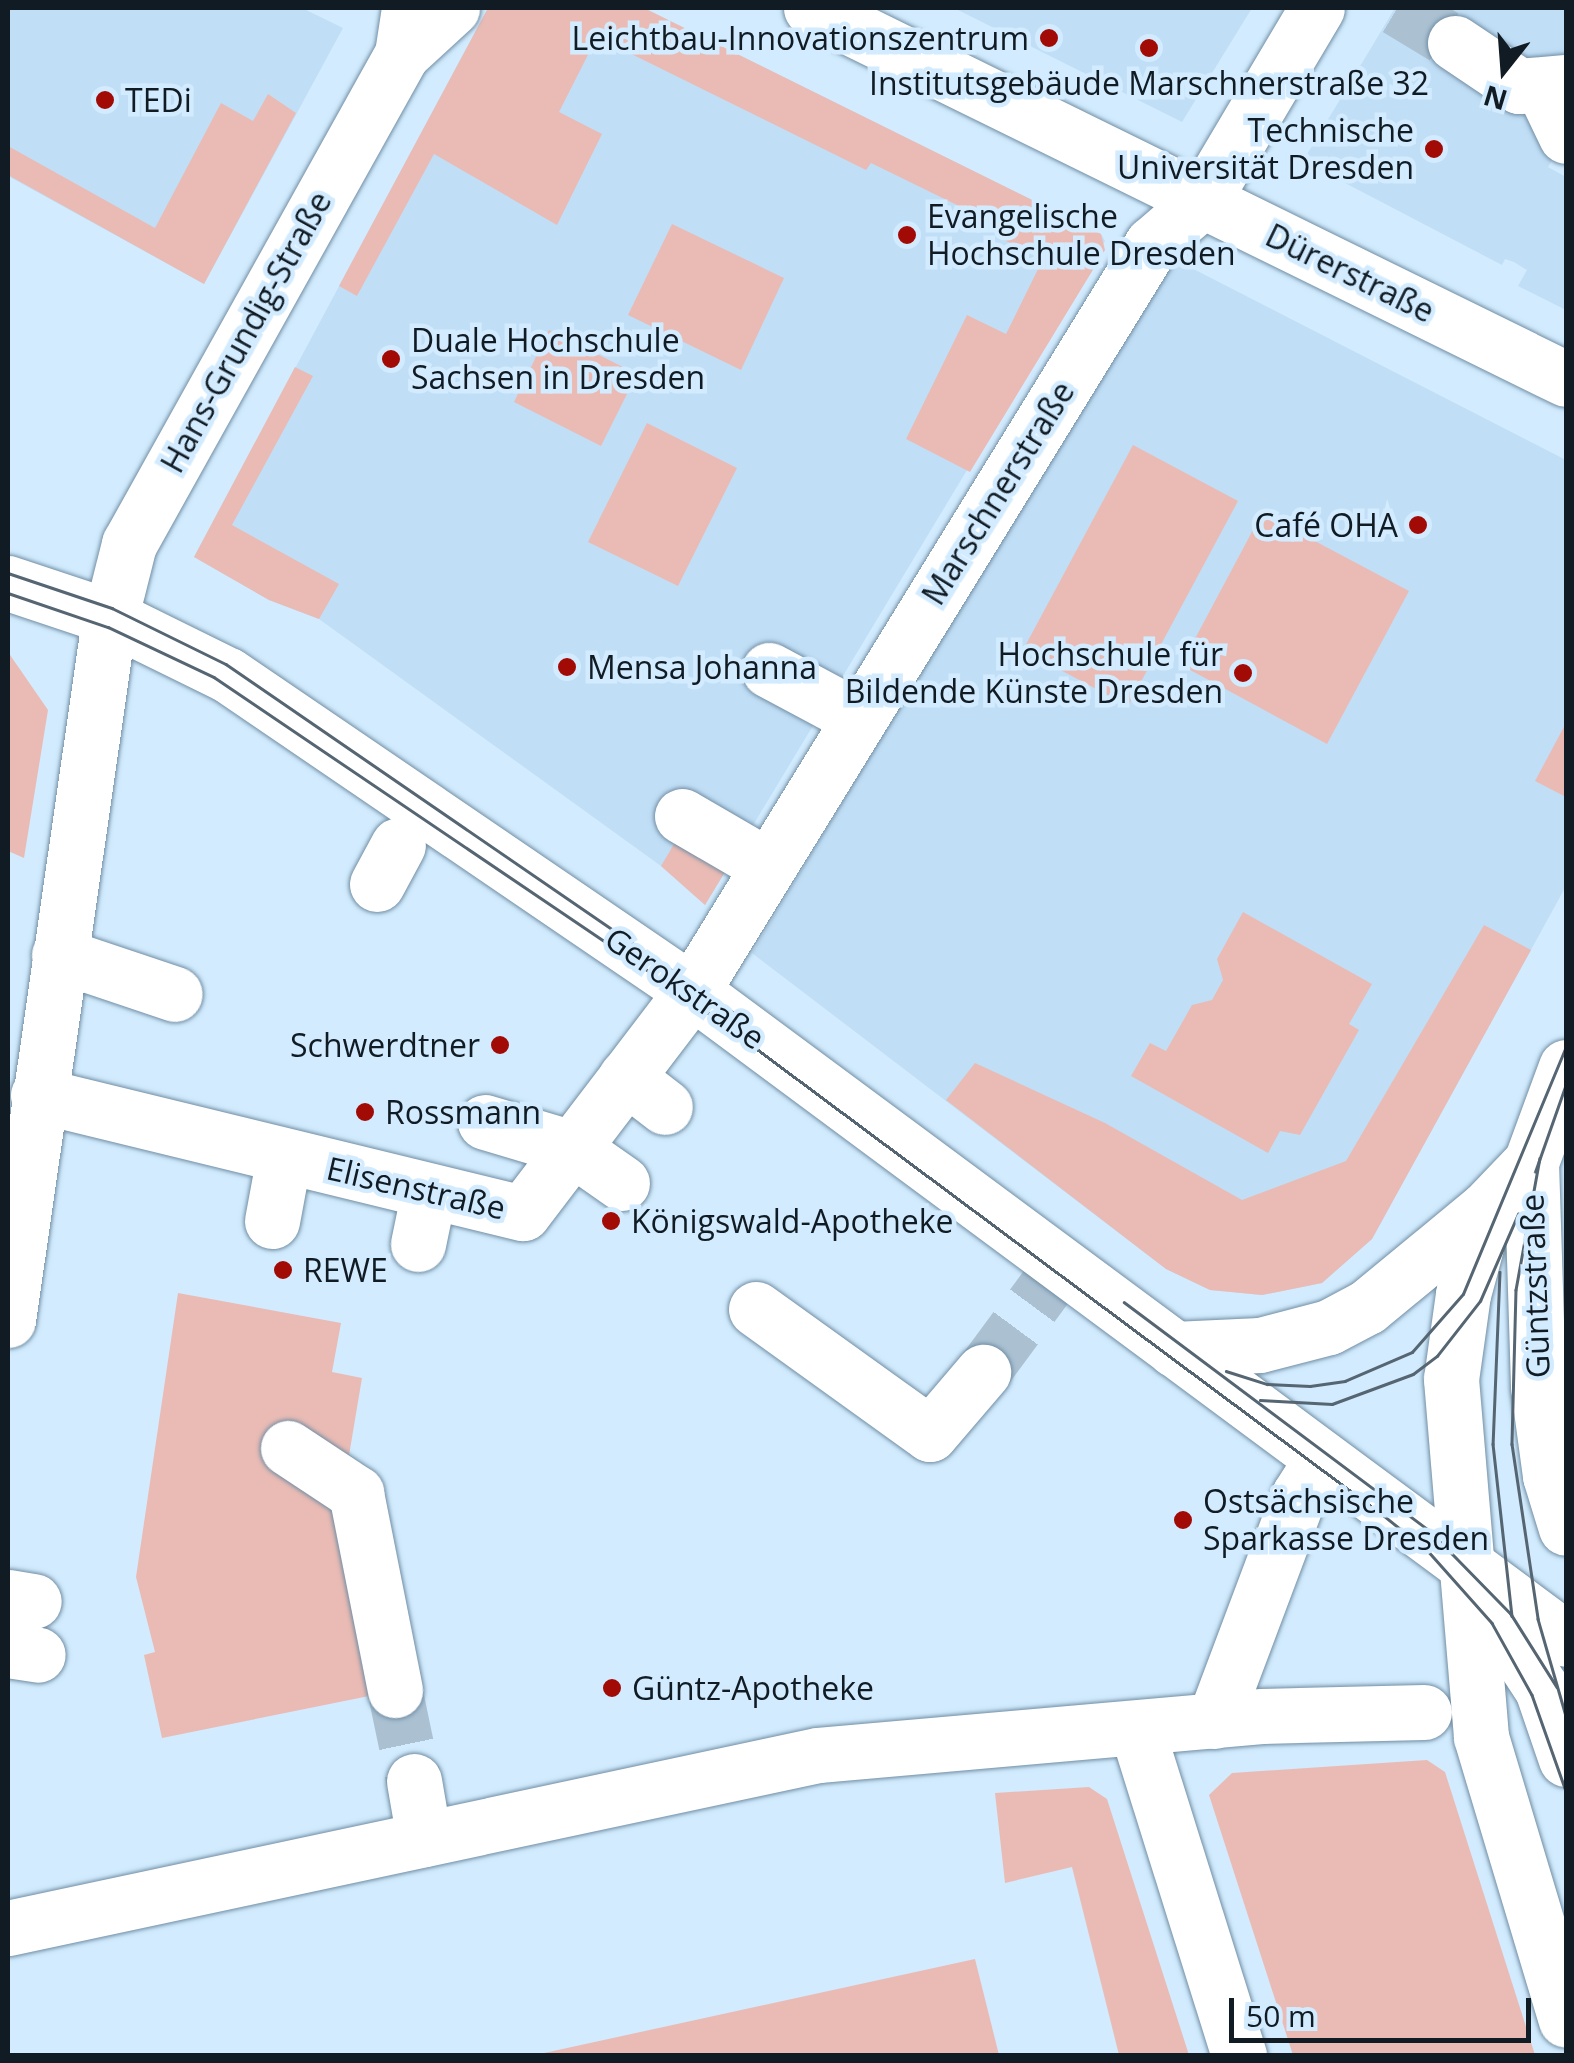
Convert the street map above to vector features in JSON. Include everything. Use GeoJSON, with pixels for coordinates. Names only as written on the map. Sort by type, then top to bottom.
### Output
{"type":"FeatureCollection","features":[{"type":"Feature","properties":{"kind":"street","name":"Hans-Grundig-Straße"},"geometry":{"type":"LineString","coordinates":[[110,617],[138,524],[405,31],[452,8]]}},
{"type":"Feature","properties":{"kind":"street","name":"Dürerstraße"},"geometry":{"type":"LineString","coordinates":[[811,8],[1566,380]]}},
{"type":"Feature","properties":{"kind":"street","name":"Marschnerstraße"},"geometry":{"type":"LineString","coordinates":[[692,990],[859,718],[906,605],[957,520],[1152,244],[1203,200],[1317,8]]}},
{"type":"Feature","properties":{"kind":"street"},"geometry":{"type":"LineString","coordinates":[[1455,43],[1519,86],[1559,102]]}},
{"type":"Feature","properties":{"kind":"street","name":"Gerokstraße"},"geometry":{"type":"LineString","coordinates":[[8,583],[110,617],[228,675],[692,990],[1322,1459],[1462,1568],[1566,1640]]}},
{"type":"Feature","properties":{"kind":"street"},"geometry":{"type":"LineString","coordinates":[[8,1320],[110,617]]}},
{"type":"Feature","properties":{"kind":"street"},"geometry":{"type":"LineString","coordinates":[[768,670],[859,718]]}},
{"type":"Feature","properties":{"kind":"street"},"geometry":{"type":"LineString","coordinates":[[682,816],[768,866]]}},
{"type":"Feature","properties":{"kind":"street"},"geometry":{"type":"LineString","coordinates":[[59,955],[175,994]]}},
{"type":"Feature","properties":{"kind":"street","name":"Elisenstraße"},"geometry":{"type":"LineString","coordinates":[[38,1095],[284,1156],[351,1155],[429,1191],[523,1213],[572,1148],[646,1092],[692,990]]}},
{"type":"Feature","properties":{"kind":"street","name":"Güntzstraße"},"geometry":{"type":"LineString","coordinates":[[1566,1067],[1531,1162],[1538,1387],[1550,1476],[1566,1528]]}},
{"type":"Feature","properties":{"kind":"street"},"geometry":{"type":"LineString","coordinates":[[484,1122],[572,1148],[622,1183]]}},
{"type":"Feature","properties":{"kind":"street"},"geometry":{"type":"LineString","coordinates":[[272,1221],[284,1156]]}},
{"type":"Feature","properties":{"kind":"street","name":"Güntzstraße"},"geometry":{"type":"LineString","coordinates":[[1174,1350],[1260,1345],[1328,1327],[1367,1307],[1486,1209],[1531,1162]]}},
{"type":"Feature","properties":{"kind":"street"},"geometry":{"type":"LineString","coordinates":[[418,1244],[429,1191]]}},
{"type":"Feature","properties":{"kind":"street","name":"Güntzstraße"},"geometry":{"type":"LineString","coordinates":[[1486,1209],[1463,1294],[1452,1379],[1462,1568],[1450,1704],[1498,1809],[1566,2020]]}},
{"type":"Feature","properties":{"kind":"street"},"geometry":{"type":"LineString","coordinates":[[756,1309],[930,1434],[983,1372]]}},
{"type":"Feature","properties":{"kind":"street"},"geometry":{"type":"LineString","coordinates":[[288,1448],[356,1493],[395,1690]]}},
{"type":"Feature","properties":{"kind":"street"},"geometry":{"type":"LineString","coordinates":[[1214,1721],[1299,1495],[1322,1459]]}},
{"type":"Feature","properties":{"kind":"street"},"geometry":{"type":"LineString","coordinates":[[1462,1568],[1542,1688],[1566,1759]]}},
{"type":"Feature","properties":{"kind":"street"},"geometry":{"type":"LineString","coordinates":[[8,1928],[818,1755],[1450,1704]]}},
{"type":"Feature","properties":{"kind":"street"},"geometry":{"type":"LineString","coordinates":[[1138,1730],[1239,2056]]}},
{"type":"Feature","properties":{"kind":"street"},"geometry":{"type":"LineString","coordinates":[[414,1781],[424,1839]]}},
{"type":"Feature","properties":{"kind":"shaded area"},"geometry":{"type":"Polygon","coordinates":[[[8,8],[302,8],[343,28],[204,284],[8,176],[8,8]]]}},
{"type":"Feature","properties":{"kind":"shaded area"},"geometry":{"type":"Polygon","coordinates":[[[488,8],[644,8],[1101,234],[1105,241],[705,905],[661,866],[319,619],[269,600],[194,557],[488,8]]]}},
{"type":"Feature","properties":{"kind":"shaded area"},"geometry":{"type":"Polygon","coordinates":[[[488,8],[644,8],[1101,234],[1105,250],[970,472],[906,439],[967,315],[1006,334],[1043,259],[1004,240],[1008,230],[871,163],[866,170],[597,37],[559,112],[602,134],[557,225],[434,154],[357,296],[339,286],[488,8]]]}},
{"type":"Feature","properties":{"kind":"shaded area","name":"Technische Universität Dresden"},"geometry":{"type":"Polygon","coordinates":[[[954,8],[1252,8],[1182,122],[954,8]]]}},
{"type":"Feature","properties":{"kind":"shaded area","name":"Technische Universität Dresden"},"geometry":{"type":"Polygon","coordinates":[[[1395,8],[1566,8],[1566,136],[1548,167],[1566,177],[1566,310],[1518,286],[1527,270],[1514,262],[1505,259],[1502,265],[1303,161],[1395,8]]]}},
{"type":"Feature","properties":{"kind":"shaded area"},"geometry":{"type":"Polygon","coordinates":[[[268,94],[296,113],[204,284],[8,175],[8,146],[155,228],[221,103],[253,121],[268,94]]]}},
{"type":"Feature","properties":{"kind":"shaded area"},"geometry":{"type":"Polygon","coordinates":[[[672,224],[784,278],[741,370],[628,315],[672,224]]]}},
{"type":"Feature","properties":{"kind":"shaded area","name":"Hochschule für Bildende Künste Dresden"},"geometry":{"type":"Polygon","coordinates":[[[1170,257],[1566,460],[1566,886],[1372,1239],[1322,1283],[1262,1295],[1210,1290],[1166,1269],[752,953],[1170,257]]]}},
{"type":"Feature","properties":{"kind":"shaded area"},"geometry":{"type":"Polygon","coordinates":[[[549,330],[637,374],[601,446],[514,402],[549,330]]]}},
{"type":"Feature","properties":{"kind":"shaded area"},"geometry":{"type":"Polygon","coordinates":[[[295,367],[313,376],[232,525],[339,584],[319,619],[269,600],[194,557],[295,367]]]}},
{"type":"Feature","properties":{"kind":"shaded area"},"geometry":{"type":"Polygon","coordinates":[[[647,423],[737,468],[678,586],[588,542],[647,423]]]}},
{"type":"Feature","properties":{"kind":"shaded area"},"geometry":{"type":"Polygon","coordinates":[[[1133,445],[1238,501],[1128,706],[1023,650],[1133,445]]]}},
{"type":"Feature","properties":{"kind":"shaded area"},"geometry":{"type":"Polygon","coordinates":[[[1262,513],[1409,591],[1327,744],[1181,665],[1262,513]]]}},
{"type":"Feature","properties":{"kind":"shaded area"},"geometry":{"type":"Polygon","coordinates":[[[8,652],[48,710],[24,858],[8,851],[8,652]]]}},
{"type":"Feature","properties":{"kind":"shaded area"},"geometry":{"type":"Polygon","coordinates":[[[1566,723],[1566,797],[1535,781],[1566,723]]]}},
{"type":"Feature","properties":{"kind":"shaded area"},"geometry":{"type":"Polygon","coordinates":[[[690,817],[742,844],[705,905],[661,866],[690,817]]]}},
{"type":"Feature","properties":{"kind":"shaded area"},"geometry":{"type":"Polygon","coordinates":[[[1243,912],[1372,984],[1349,1024],[1359,1030],[1300,1135],[1280,1131],[1268,1153],[1131,1076],[1150,1043],[1166,1051],[1192,1005],[1212,1000],[1223,980],[1217,959],[1243,912]]]}},
{"type":"Feature","properties":{"kind":"shaded area"},"geometry":{"type":"Polygon","coordinates":[[[1484,925],[1531,950],[1372,1239],[1322,1283],[1262,1295],[1210,1290],[1166,1269],[946,1100],[975,1063],[1105,1123],[1242,1200],[1346,1161],[1484,925]]]}},
{"type":"Feature","properties":{"kind":"shaded area"},"geometry":{"type":"Polygon","coordinates":[[[178,1293],[341,1323],[332,1372],[362,1378],[342,1497],[384,1693],[162,1738],[144,1655],[155,1652],[136,1577],[178,1293]]]}},
{"type":"Feature","properties":{"kind":"shaded area"},"geometry":{"type":"Polygon","coordinates":[[[1427,1760],[1445,1772],[1535,2055],[1293,2055],[1209,1795],[1232,1773],[1427,1760]]]}},
{"type":"Feature","properties":{"kind":"shaded area"},"geometry":{"type":"Polygon","coordinates":[[[1089,1787],[1107,1799],[1189,2055],[1119,2055],[1072,1867],[1005,1883],[995,1793],[1089,1787]]]}},
{"type":"Feature","properties":{"kind":"shaded area"},"geometry":{"type":"Polygon","coordinates":[[[975,1959],[999,2055],[535,2055],[975,1959]]]}},
{"type":"Feature","properties":{"kind":"tunnel"},"geometry":{"type":"LineString","coordinates":[[1397,8],[1455,43]]}},
{"type":"Feature","properties":{"kind":"tunnel"},"geometry":{"type":"LineString","coordinates":[[983,1372],[1062,1265]]}},
{"type":"Feature","properties":{"kind":"tunnel"},"geometry":{"type":"LineString","coordinates":[[395,1690],[414,1781]]}},
{"type":"Feature","properties":{"kind":"tram line"},"geometry":{"type":"LineString","coordinates":[[8,573],[112,608],[226,664],[743,1019]]}},
{"type":"Feature","properties":{"kind":"tram line"},"geometry":{"type":"LineString","coordinates":[[8,593],[108,627],[214,677],[687,997],[1383,1515],[1429,1552],[1492,1623],[1532,1695],[1566,1791]]}},
{"type":"Feature","properties":{"kind":"tram line"},"geometry":{"type":"LineString","coordinates":[[1226,1371],[1267,1384],[1310,1386],[1345,1381],[1412,1352],[1463,1294],[1566,1046]]}},
{"type":"Feature","properties":{"kind":"tram line"},"geometry":{"type":"LineString","coordinates":[[1535,1172],[1566,1084]]}},
{"type":"Feature","properties":{"kind":"tram line"},"geometry":{"type":"LineString","coordinates":[[1540,1158],[1516,1290],[1512,1444],[1538,1619],[1566,1716]]}},
{"type":"Feature","properties":{"kind":"tram line"},"geometry":{"type":"LineString","coordinates":[[1260,1400],[1332,1404],[1413,1374],[1437,1356],[1480,1301],[1518,1214]]}},
{"type":"Feature","properties":{"kind":"tram line"},"geometry":{"type":"LineString","coordinates":[[1500,1272],[1493,1444],[1512,1616]]}},
{"type":"Feature","properties":{"kind":"tram line"},"geometry":{"type":"LineString","coordinates":[[1124,1302],[1430,1531],[1511,1614],[1557,1687]]}},
{"type":"Feature","properties":{"kind":"place","name":"Leichtbau-Innovationszentrum"},"geometry":{"type":"Point","coordinates":[1049,38]}},
{"type":"Feature","properties":{"kind":"place","name":"Institutsgebäude Marschnerstraße 32"},"geometry":{"type":"Point","coordinates":[1149,48]}},
{"type":"Feature","properties":{"kind":"place","name":"TEDi"},"geometry":{"type":"Point","coordinates":[105,100]}},
{"type":"Feature","properties":{"kind":"place","name":"Technische Universität Dresden"},"geometry":{"type":"Point","coordinates":[1434,149]}},
{"type":"Feature","properties":{"kind":"place","name":"Evangelische Hochschule Dresden"},"geometry":{"type":"Point","coordinates":[907,235]}},
{"type":"Feature","properties":{"kind":"place","name":"Duale Hochschule Sachsen in Dresden"},"geometry":{"type":"Point","coordinates":[391,359]}},
{"type":"Feature","properties":{"kind":"place","name":"Café OHA"},"geometry":{"type":"Point","coordinates":[1418,525]}},
{"type":"Feature","properties":{"kind":"place","name":"Mensa Johanna"},"geometry":{"type":"Point","coordinates":[567,667]}},
{"type":"Feature","properties":{"kind":"place","name":"Hochschule für Bildende Künste Dresden"},"geometry":{"type":"Point","coordinates":[1243,673]}},
{"type":"Feature","properties":{"kind":"place","name":"Schwerdtner"},"geometry":{"type":"Point","coordinates":[500,1045]}},
{"type":"Feature","properties":{"kind":"place","name":"Rossmann"},"geometry":{"type":"Point","coordinates":[365,1112]}},
{"type":"Feature","properties":{"kind":"place","name":"Königswald-Apotheke"},"geometry":{"type":"Point","coordinates":[611,1221]}},
{"type":"Feature","properties":{"kind":"place","name":"REWE"},"geometry":{"type":"Point","coordinates":[283,1270]}},
{"type":"Feature","properties":{"kind":"place","name":"Ostsächsische Sparkasse Dresden"},"geometry":{"type":"Point","coordinates":[1183,1520]}},
{"type":"Feature","properties":{"kind":"place","name":"Güntz-Apotheke"},"geometry":{"type":"Point","coordinates":[612,1688]}}]}
